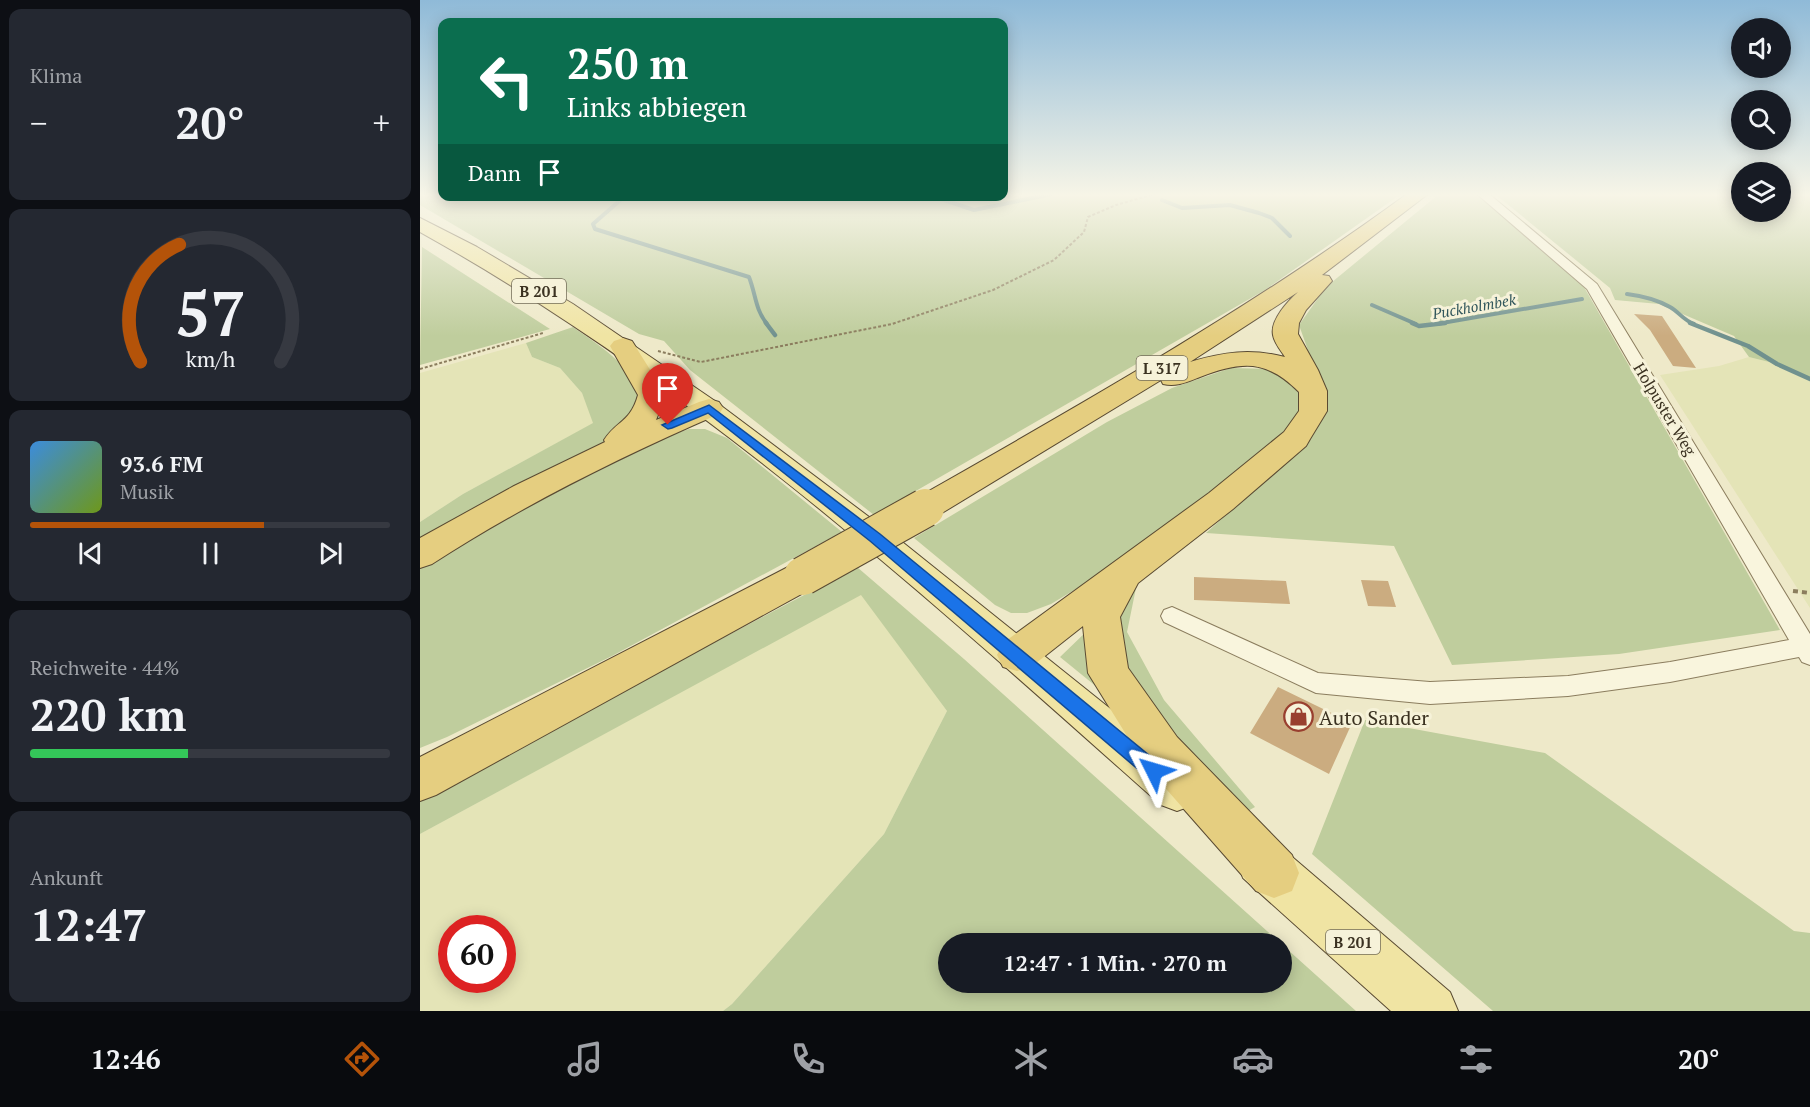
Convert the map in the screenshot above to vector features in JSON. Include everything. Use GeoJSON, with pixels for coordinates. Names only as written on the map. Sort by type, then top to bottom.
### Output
{"type":"FeatureCollection","features":[{"type":"Feature","properties":{"kind":"highway","name":"L 317"},"geometry":{"type":"LineString","coordinates":[[1081,417],[1243,319],[1357,241]]}},
{"type":"Feature","properties":{"kind":"highway"},"geometry":{"type":"LineString","coordinates":[[1017,655],[1221,501],[1295,439],[1313,411],[1313,391],[1305,370],[1289,345],[1285,334],[1287,323],[1296,307],[1347,258],[1353,244]]}},
{"type":"Feature","properties":{"kind":"highway"},"geometry":{"type":"LineString","coordinates":[[597,457],[634,430],[648,414],[652,395],[632,352]]}},
{"type":"Feature","properties":{"kind":"highway"},"geometry":{"type":"LineString","coordinates":[[420,780],[803,576],[1081,417],[1202,366],[1224,361],[1260,359],[1277,364],[1293,371],[1313,391]]}},
{"type":"Feature","properties":{"kind":"highway"},"geometry":{"type":"LineString","coordinates":[[420,555],[508,501],[597,457],[709,408]]}},
{"type":"Feature","properties":{"kind":"highway"},"geometry":{"type":"LineString","coordinates":[[1123,577],[1101,617],[1108,673],[1161,751],[1274,873]]}},
{"type":"Feature","properties":{"kind":"highway"},"geometry":{"type":"LineString","coordinates":[[420,761],[498,739]]}},
{"type":"Feature","properties":{"kind":"main road","name":"B 201"},"geometry":{"type":"LineString","coordinates":[[451,241],[506,271],[632,352],[709,408],[857,523],[1274,873],[1431,1011]]}},
{"type":"Feature","properties":{"kind":"street","name":"Holpuster Weg"},"geometry":{"type":"LineString","coordinates":[[1538,241],[1592,287],[1808,650]]}},
{"type":"Feature","properties":{"kind":"street"},"geometry":{"type":"LineString","coordinates":[[1172,616],[1316,683],[1430,693],[1568,686],[1808,650]]}},
{"type":"Feature","properties":{"kind":"path"},"geometry":{"type":"LineString","coordinates":[[632,352],[657,350],[701,362],[892,324],[993,290],[1054,260],[1074,241]]}},
{"type":"Feature","properties":{"kind":"path"},"geometry":{"type":"LineString","coordinates":[[420,369],[543,333]]}},
{"type":"Feature","properties":{"kind":"green space"},"geometry":{"type":"Polygon","coordinates":[[[481,241],[1334,241],[1265,290],[874,515],[690,370],[664,341],[639,334],[481,241]]]}},
{"type":"Feature","properties":{"kind":"green space"},"geometry":{"type":"Polygon","coordinates":[[[1382,241],[1531,241],[1584,287],[1780,630],[1619,654],[1452,665],[1394,546],[1206,533],[1306,443],[1327,406],[1321,376],[1310,356],[1299,325],[1326,287],[1382,241]]]}},
{"type":"Feature","properties":{"kind":"green space"},"geometry":{"type":"Polygon","coordinates":[[[1553,241],[1810,241],[1810,379],[1777,364],[1749,357],[1734,336],[1659,304],[1615,300],[1610,288],[1553,241]]]}},
{"type":"Feature","properties":{"kind":"green space"},"geometry":{"type":"Polygon","coordinates":[[[422,247],[550,329],[420,365],[422,247]]]}},
{"type":"Feature","properties":{"kind":"green space"},"geometry":{"type":"Polygon","coordinates":[[[573,327],[608,352],[629,374],[638,400],[632,421],[618,437],[420,548],[420,522],[463,494],[593,423],[582,393],[560,368],[532,357],[526,343],[573,327]]]}},
{"type":"Feature","properties":{"kind":"green space"},"geometry":{"type":"Polygon","coordinates":[[[526,343],[532,357],[560,368],[582,393],[594,423],[463,494],[420,522],[420,373],[526,343]]]}},
{"type":"Feature","properties":{"kind":"green space"},"geometry":{"type":"Polygon","coordinates":[[[1749,357],[1777,364],[1810,379],[1810,608],[1660,375],[1719,366],[1749,357]]]}},
{"type":"Feature","properties":{"kind":"green space"},"geometry":{"type":"Polygon","coordinates":[[[1231,368],[1276,369],[1297,381],[1303,397],[1300,413],[1290,430],[1131,556],[1051,604],[1027,613],[1011,613],[995,605],[914,538],[1107,422],[1172,388],[1231,368]]]}},
{"type":"Feature","properties":{"kind":"green space"},"geometry":{"type":"Polygon","coordinates":[[[689,429],[705,429],[727,438],[842,532],[612,656],[420,748],[420,565],[514,506],[651,442],[689,429]]]}},
{"type":"Feature","properties":{"kind":"green space"},"geometry":{"type":"Polygon","coordinates":[[[857,567],[964,659],[1269,933],[938,933],[938,993],[1292,993],[1292,954],[1356,1011],[723,1011],[732,1004],[884,834],[947,711],[861,595],[420,834],[420,798],[857,567]]]}},
{"type":"Feature","properties":{"kind":"green space"},"geometry":{"type":"Polygon","coordinates":[[[1136,588],[1127,632],[1164,700],[1255,807],[1239,816],[1120,677],[1114,615],[1136,588]]]}},
{"type":"Feature","properties":{"kind":"green space"},"geometry":{"type":"Polygon","coordinates":[[[861,594],[947,711],[884,834],[732,1004],[723,1011],[420,1011],[420,834],[861,594]]]}},
{"type":"Feature","properties":{"kind":"green space"},"geometry":{"type":"Polygon","coordinates":[[[1088,630],[1103,692],[1060,657],[1088,630]]]}},
{"type":"Feature","properties":{"kind":"green space"},"geometry":{"type":"Polygon","coordinates":[[[1365,720],[1545,753],[1794,931],[1810,933],[1810,1011],[1493,1011],[1312,854],[1365,720]]]}},
{"type":"Feature","properties":{"kind":"building"},"geometry":{"type":"Polygon","coordinates":[[[1634,314],[1662,316],[1696,368],[1673,366],[1650,330],[1634,314]]]}},
{"type":"Feature","properties":{"kind":"building"},"geometry":{"type":"Polygon","coordinates":[[[1194,577],[1286,581],[1290,604],[1194,600],[1194,577]]]}},
{"type":"Feature","properties":{"kind":"building"},"geometry":{"type":"Polygon","coordinates":[[[1361,580],[1388,581],[1396,607],[1368,606],[1361,580]]]}},
{"type":"Feature","properties":{"kind":"building"},"geometry":{"type":"Polygon","coordinates":[[[1278,687],[1352,723],[1329,774],[1250,733],[1278,687]]]}},
{"type":"Feature","properties":{"kind":"waterway","name":"Puckholmbek"},"geometry":{"type":"LineString","coordinates":[[634,241],[749,277],[758,307],[767,324]]}},
{"type":"Feature","properties":{"kind":"waterway","name":"Puckholmbek"},"geometry":{"type":"LineString","coordinates":[[1627,294],[1660,302],[1694,324]]}},
{"type":"Feature","properties":{"kind":"waterway","name":"Puckholmbek"},"geometry":{"type":"LineString","coordinates":[[1436,324],[1582,299]]}},
{"type":"Feature","properties":{"kind":"waterway","name":"Puckholmbek"},"geometry":{"type":"LineString","coordinates":[[1372,305],[1416,324]]}},
{"type":"Feature","properties":{"kind":"waterway","name":"Puckholmbek"},"geometry":{"type":"LineString","coordinates":[[766,323],[775,335]]}},
{"type":"Feature","properties":{"kind":"waterway","name":"Puckholmbek"},"geometry":{"type":"LineString","coordinates":[[1412,323],[1419,326],[1445,323]]}},
{"type":"Feature","properties":{"kind":"waterway","name":"Puckholmbek"},"geometry":{"type":"LineString","coordinates":[[1690,323],[1748,346],[1777,364],[1810,379]]}},
{"type":"Feature","properties":{"kind":"place","name":"Auto Sander"},"geometry":{"type":"Point","coordinates":[1298,717]}},
{"type":"Feature","properties":{"kind":"route"},"geometry":{"type":"LineString","coordinates":[[668,425],[709,408],[875,538],[1154,771]]}}]}
